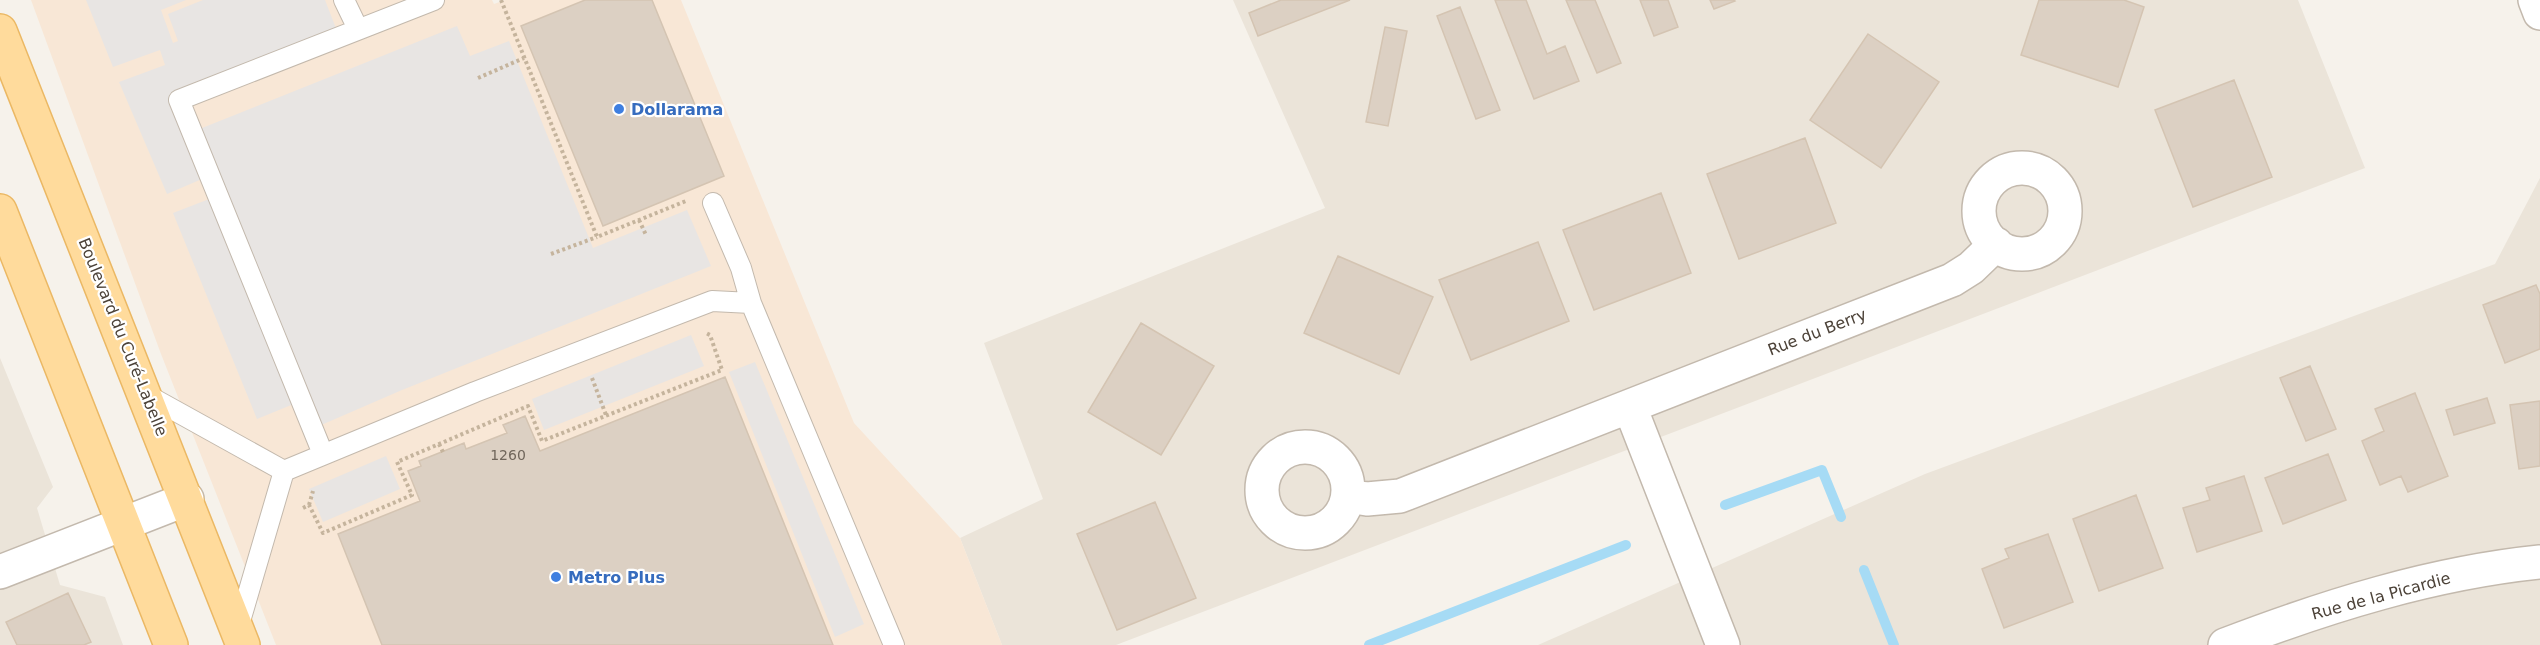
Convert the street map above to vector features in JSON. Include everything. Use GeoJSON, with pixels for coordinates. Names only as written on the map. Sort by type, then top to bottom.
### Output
{"type":"FeatureCollection","features":[{"type":"Feature","properties":{"kind":"main road","name":"Boulevard du Curé-Labelle"},"geometry":{"type":"LineString","coordinates":[[0,31],[146,394],[240,638]]}},
{"type":"Feature","properties":{"kind":"main road"},"geometry":{"type":"LineString","coordinates":[[0,211],[171,645]]}},
{"type":"Feature","properties":{"kind":"street"},"geometry":{"type":"LineString","coordinates":[[2535,0],[2540,13]]}},
{"type":"Feature","properties":{"kind":"street","name":"Rue du Berry"},"geometry":{"type":"LineString","coordinates":[[1348,496],[1367,499],[1400,496],[1630,407],[1952,280],[1971,268],[1996,244]]}},
{"type":"Feature","properties":{"kind":"street"},"geometry":{"type":"LineString","coordinates":[[1630,407],[1723,645]]}},
{"type":"Feature","properties":{"kind":"street"},"geometry":{"type":"LineString","coordinates":[[0,572],[187,499]]}},
{"type":"Feature","properties":{"kind":"street","name":"Rue de la Picardie"},"geometry":{"type":"LineString","coordinates":[[2225,645],[2312,614],[2384,592],[2465,573],[2540,562]]}},
{"type":"Feature","properties":{"kind":"lane"},"geometry":{"type":"LineString","coordinates":[[344,0],[358,29]]}},
{"type":"Feature","properties":{"kind":"lane"},"geometry":{"type":"LineString","coordinates":[[323,454],[179,100],[358,29],[389,8],[434,0]]}},
{"type":"Feature","properties":{"kind":"lane"},"geometry":{"type":"LineString","coordinates":[[713,202],[741,268],[751,303],[894,645]]}},
{"type":"Feature","properties":{"kind":"lane"},"geometry":{"type":"LineString","coordinates":[[284,471],[702,304],[712,301],[751,303]]}},
{"type":"Feature","properties":{"kind":"lane"},"geometry":{"type":"LineString","coordinates":[[146,394],[284,471]]}},
{"type":"Feature","properties":{"kind":"lane"},"geometry":{"type":"LineString","coordinates":[[240,638],[284,471]]}},
{"type":"Feature","properties":{"kind":"path"},"geometry":{"type":"LineString","coordinates":[[501,0],[597,237]]}},
{"type":"Feature","properties":{"kind":"path"},"geometry":{"type":"LineString","coordinates":[[478,78],[524,58]]}},
{"type":"Feature","properties":{"kind":"path"},"geometry":{"type":"LineString","coordinates":[[577,184],[584,181]]}},
{"type":"Feature","properties":{"kind":"path"},"geometry":{"type":"LineString","coordinates":[[551,254],[688,200]]}},
{"type":"Feature","properties":{"kind":"path"},"geometry":{"type":"LineString","coordinates":[[639,220],[646,235]]}},
{"type":"Feature","properties":{"kind":"path"},"geometry":{"type":"LineString","coordinates":[[294,512],[309,505],[323,533],[412,495],[397,462],[528,406],[542,441],[722,370],[710,335]]}},
{"type":"Feature","properties":{"kind":"path"},"geometry":{"type":"LineString","coordinates":[[589,348],[592,381],[606,415]]}},
{"type":"Feature","properties":{"kind":"path"},"geometry":{"type":"LineString","coordinates":[[439,444],[442,452]]}},
{"type":"Feature","properties":{"kind":"shaded area"},"geometry":{"type":"Polygon","coordinates":[[[31,0],[492,0],[494,4],[505,0],[681,0],[854,423],[960,538],[1002,645],[276,645],[161,354],[31,0]]]}},
{"type":"Feature","properties":{"kind":"shaded area"},"geometry":{"type":"Polygon","coordinates":[[[86,0],[186,0],[161,10],[173,43],[178,41],[168,14],[203,0],[325,0],[339,36],[179,100],[192,132],[457,26],[470,56],[509,41],[593,248],[687,210],[711,266],[402,390],[312,429],[301,401],[257,419],[173,213],[217,196],[209,176],[167,194],[119,82],[165,65],[160,50],[113,67],[86,0]]]}},
{"type":"Feature","properties":{"kind":"shaded area"},"geometry":{"type":"Polygon","coordinates":[[[1233,0],[2298,0],[2365,168],[1116,645],[1002,645],[960,538],[1043,499],[984,343],[1325,208],[1233,0]]]}},
{"type":"Feature","properties":{"kind":"shaded area"},"geometry":{"type":"Polygon","coordinates":[[[2540,178],[2540,645],[1538,645],[1925,474],[2495,264],[2540,178]]]}},
{"type":"Feature","properties":{"kind":"shaded area"},"geometry":{"type":"Polygon","coordinates":[[[691,335],[704,366],[544,430],[532,399],[691,335]]]}},
{"type":"Feature","properties":{"kind":"shaded area"},"geometry":{"type":"Polygon","coordinates":[[[0,358],[53,487],[37,508],[60,585],[105,597],[123,645],[0,645],[0,358]]]}},
{"type":"Feature","properties":{"kind":"shaded area"},"geometry":{"type":"Polygon","coordinates":[[[755,362],[864,624],[835,637],[729,372],[755,362]]]}},
{"type":"Feature","properties":{"kind":"shaded area"},"geometry":{"type":"Polygon","coordinates":[[[386,456],[400,489],[323,522],[309,489],[386,456]]]}},
{"type":"Feature","properties":{"kind":"building"},"geometry":{"type":"Polygon","coordinates":[[[585,0],[652,0],[724,176],[603,226],[521,26],[585,0]]]}},
{"type":"Feature","properties":{"kind":"building"},"geometry":{"type":"Polygon","coordinates":[[[1281,0],[1350,0],[1258,36],[1249,13],[1281,0]]]}},
{"type":"Feature","properties":{"kind":"building"},"geometry":{"type":"Polygon","coordinates":[[[1495,0],[1526,0],[1547,54],[1565,46],[1579,81],[1534,99],[1495,0]]]}},
{"type":"Feature","properties":{"kind":"building"},"geometry":{"type":"Polygon","coordinates":[[[1566,0],[1595,0],[1621,63],[1597,73],[1566,0]]]}},
{"type":"Feature","properties":{"kind":"building"},"geometry":{"type":"Polygon","coordinates":[[[1640,0],[1668,0],[1678,27],[1654,36],[1640,0]]]}},
{"type":"Feature","properties":{"kind":"building"},"geometry":{"type":"Polygon","coordinates":[[[1710,0],[1734,0],[1735,1],[1714,9],[1710,0]]]}},
{"type":"Feature","properties":{"kind":"building"},"geometry":{"type":"Polygon","coordinates":[[[2039,0],[2124,0],[2144,7],[2118,87],[2021,55],[2039,0]]]}},
{"type":"Feature","properties":{"kind":"building"},"geometry":{"type":"Polygon","coordinates":[[[1460,7],[1500,110],[1476,119],[1437,16],[1460,7]]]}},
{"type":"Feature","properties":{"kind":"building"},"geometry":{"type":"Polygon","coordinates":[[[1385,27],[1407,31],[1388,126],[1366,122],[1385,27]]]}},
{"type":"Feature","properties":{"kind":"building"},"geometry":{"type":"Polygon","coordinates":[[[1868,34],[1939,82],[1881,168],[1810,120],[1868,34]]]}},
{"type":"Feature","properties":{"kind":"building"},"geometry":{"type":"Polygon","coordinates":[[[2234,80],[2272,177],[2193,207],[2155,110],[2234,80]]]}},
{"type":"Feature","properties":{"kind":"building"},"geometry":{"type":"Polygon","coordinates":[[[1805,138],[1836,223],[1739,259],[1707,174],[1805,138]]]}},
{"type":"Feature","properties":{"kind":"building"},"geometry":{"type":"Polygon","coordinates":[[[1661,193],[1691,273],[1594,310],[1563,230],[1661,193]]]}},
{"type":"Feature","properties":{"kind":"building"},"geometry":{"type":"Polygon","coordinates":[[[1538,242],[1569,321],[1471,360],[1439,280],[1538,242]]]}},
{"type":"Feature","properties":{"kind":"building"},"geometry":{"type":"Polygon","coordinates":[[[1338,256],[1433,297],[1399,374],[1304,333],[1338,256]]]}},
{"type":"Feature","properties":{"kind":"building"},"geometry":{"type":"Polygon","coordinates":[[[2536,285],[2540,294],[2540,349],[2505,363],[2483,305],[2536,285]]]}},
{"type":"Feature","properties":{"kind":"building"},"geometry":{"type":"Polygon","coordinates":[[[1141,323],[1214,366],[1161,455],[1088,412],[1141,323]]]}},
{"type":"Feature","properties":{"kind":"building"},"geometry":{"type":"Polygon","coordinates":[[[2310,366],[2336,429],[2306,441],[2280,378],[2310,366]]]}},
{"type":"Feature","properties":{"kind":"building"},"geometry":{"type":"Polygon","coordinates":[[[725,377],[833,645],[382,645],[338,534],[420,501],[408,471],[421,466],[419,461],[464,443],[466,449],[507,433],[503,425],[525,416],[540,451],[725,377]]]}},
{"type":"Feature","properties":{"kind":"building"},"geometry":{"type":"Polygon","coordinates":[[[2415,393],[2448,476],[2408,492],[2401,476],[2380,485],[2362,441],[2384,431],[2375,409],[2415,393]]]}},
{"type":"Feature","properties":{"kind":"building"},"geometry":{"type":"Polygon","coordinates":[[[2487,398],[2495,423],[2454,435],[2446,410],[2487,398]]]}},
{"type":"Feature","properties":{"kind":"building"},"geometry":{"type":"Polygon","coordinates":[[[2540,401],[2540,466],[2519,469],[2510,405],[2540,401]]]}},
{"type":"Feature","properties":{"kind":"building"},"geometry":{"type":"Polygon","coordinates":[[[2328,454],[2346,500],[2283,524],[2265,478],[2328,454]]]}},
{"type":"Feature","properties":{"kind":"building"},"geometry":{"type":"Polygon","coordinates":[[[2244,476],[2262,531],[2197,552],[2183,508],[2210,500],[2206,488],[2244,476]]]}},
{"type":"Feature","properties":{"kind":"building"},"geometry":{"type":"Polygon","coordinates":[[[2136,495],[2163,568],[2099,591],[2073,519],[2136,495]]]}},
{"type":"Feature","properties":{"kind":"building"},"geometry":{"type":"Polygon","coordinates":[[[1155,502],[1196,598],[1117,630],[1077,534],[1155,502]]]}},
{"type":"Feature","properties":{"kind":"building"},"geometry":{"type":"Polygon","coordinates":[[[2048,534],[2073,602],[2004,628],[1982,569],[2009,558],[2005,549],[2048,534]]]}},
{"type":"Feature","properties":{"kind":"building"},"geometry":{"type":"Polygon","coordinates":[[[68,593],[91,642],[84,645],[17,645],[6,622],[68,593]]]}},
{"type":"Feature","properties":{"kind":"waterway"},"geometry":{"type":"LineString","coordinates":[[1725,505],[1822,470],[1841,517]]}},
{"type":"Feature","properties":{"kind":"waterway"},"geometry":{"type":"LineString","coordinates":[[1369,645],[1626,545]]}},
{"type":"Feature","properties":{"kind":"waterway"},"geometry":{"type":"LineString","coordinates":[[1864,570],[1894,645]]}},
{"type":"Feature","properties":{"kind":"place","name":"Dollarama"},"geometry":{"type":"Point","coordinates":[619,109]}},
{"type":"Feature","properties":{"kind":"place","name":"Metro Plus"},"geometry":{"type":"Point","coordinates":[556,577]}}]}
